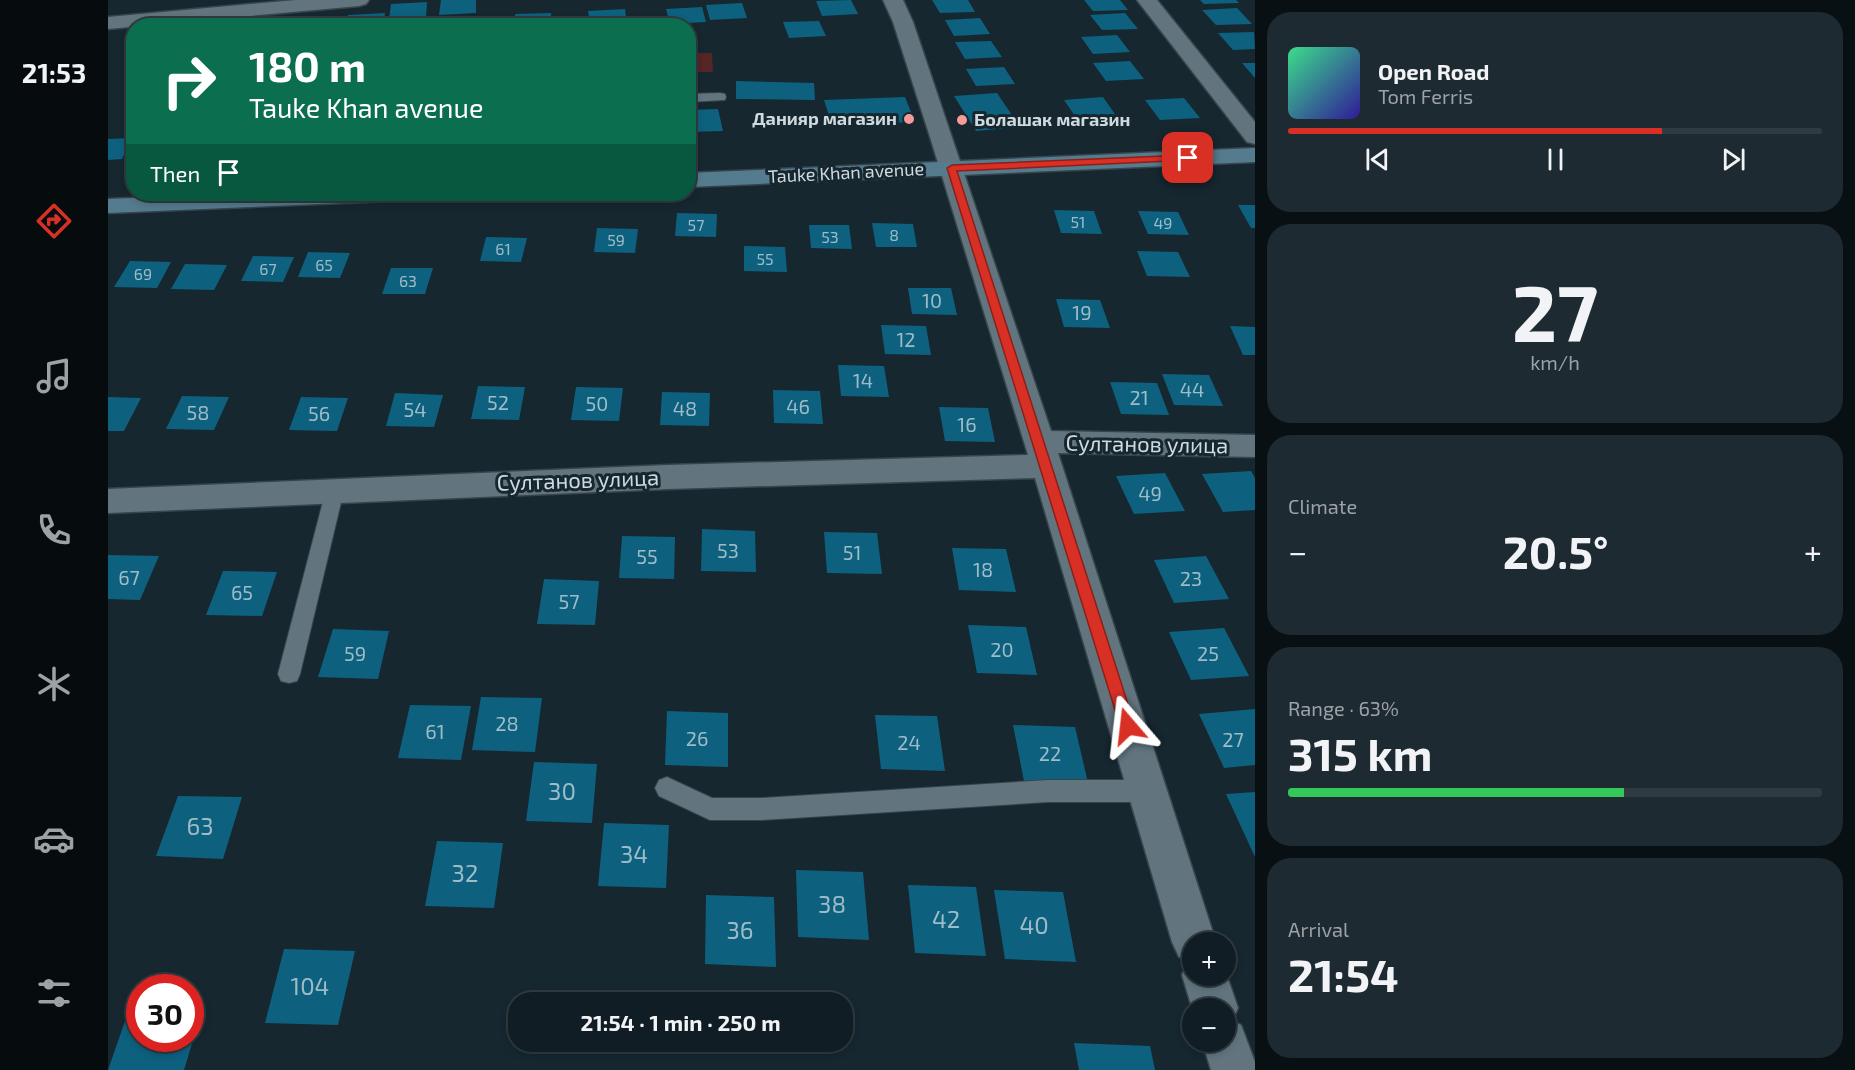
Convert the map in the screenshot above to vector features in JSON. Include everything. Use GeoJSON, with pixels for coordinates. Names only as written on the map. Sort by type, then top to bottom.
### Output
{"type":"FeatureCollection","features":[{"type":"Feature","properties":{"kind":"street"},"geometry":{"type":"LineString","coordinates":[[163,18],[359,0]]}},
{"type":"Feature","properties":{"kind":"street"},"geometry":{"type":"LineString","coordinates":[[893,0],[903,22],[952,168],[1191,932]]}},
{"type":"Feature","properties":{"kind":"street"},"geometry":{"type":"LineString","coordinates":[[1147,0],[1255,137]]}},
{"type":"Feature","properties":{"kind":"street"},"geometry":{"type":"LineString","coordinates":[[108,23],[126,21]]}},
{"type":"Feature","properties":{"kind":"street","name":"Tauke Khan avenue"},"geometry":{"type":"LineString","coordinates":[[696,180],[1255,155]]}},
{"type":"Feature","properties":{"kind":"street"},"geometry":{"type":"LineString","coordinates":[[108,206],[226,201]]}},
{"type":"Feature","properties":{"kind":"street","name":"Султанов улица"},"geometry":{"type":"LineString","coordinates":[[109,504],[335,490],[668,477],[1043,454],[1255,446]]}},
{"type":"Feature","properties":{"kind":"street"},"geometry":{"type":"LineString","coordinates":[[1228,1052],[1234,1070]]}},
{"type":"Feature","properties":{"kind":"lane"},"geometry":{"type":"LineString","coordinates":[[696,98],[720,97]]}},
{"type":"Feature","properties":{"kind":"lane"},"geometry":{"type":"LineString","coordinates":[[289,674],[335,490]]}},
{"type":"Feature","properties":{"kind":"lane"},"geometry":{"type":"LineString","coordinates":[[667,789],[710,809],[762,809],[1048,791],[1148,790]]}},
{"type":"Feature","properties":{"kind":"shaded area"},"geometry":{"type":"Polygon","coordinates":[[[696,53],[712,53],[713,72],[696,72],[696,53]]]}},
{"type":"Feature","properties":{"kind":"building"},"geometry":{"type":"Polygon","coordinates":[[[441,0],[476,0],[476,13],[439,15],[441,0]]]}},
{"type":"Feature","properties":{"kind":"building"},"geometry":{"type":"Polygon","coordinates":[[[851,0],[858,14],[822,16],[816,1],[851,0]]]}},
{"type":"Feature","properties":{"kind":"building"},"geometry":{"type":"Polygon","coordinates":[[[932,0],[968,0],[975,12],[940,13],[932,0]]]}},
{"type":"Feature","properties":{"kind":"building"},"geometry":{"type":"Polygon","coordinates":[[[1084,0],[1120,0],[1128,10],[1093,11],[1084,0]]]}},
{"type":"Feature","properties":{"kind":"building"},"geometry":{"type":"Polygon","coordinates":[[[1200,0],[1236,0],[1239,3],[1204,4],[1200,0]]]}},
{"type":"Feature","properties":{"kind":"building"},"geometry":{"type":"Polygon","coordinates":[[[427,2],[426,17],[389,18],[391,4],[427,2]]]}},
{"type":"Feature","properties":{"kind":"building"},"geometry":{"type":"Polygon","coordinates":[[[742,3],[747,18],[710,20],[706,5],[742,3]]]}},
{"type":"Feature","properties":{"kind":"building"},"geometry":{"type":"Polygon","coordinates":[[[702,7],[706,22],[696,23],[696,18],[668,18],[666,9],[702,7]]]}},
{"type":"Feature","properties":{"kind":"building"},"geometry":{"type":"Polygon","coordinates":[[[1237,8],[1252,24],[1216,25],[1202,10],[1237,8]]]}},
{"type":"Feature","properties":{"kind":"building"},"geometry":{"type":"Polygon","coordinates":[[[625,9],[626,18],[589,18],[588,11],[625,9]]]}},
{"type":"Feature","properties":{"kind":"building"},"geometry":{"type":"Polygon","coordinates":[[[385,13],[384,18],[347,18],[348,15],[385,13]]]}},
{"type":"Feature","properties":{"kind":"building"},"geometry":{"type":"Polygon","coordinates":[[[551,13],[551,18],[515,18],[515,14],[551,13]]]}},
{"type":"Feature","properties":{"kind":"building"},"geometry":{"type":"Polygon","coordinates":[[[1125,13],[1138,29],[1102,30],[1090,15],[1125,13]]]}},
{"type":"Feature","properties":{"kind":"building"},"geometry":{"type":"Polygon","coordinates":[[[980,18],[990,34],[954,36],[945,20],[980,18]]]}},
{"type":"Feature","properties":{"kind":"building"},"geometry":{"type":"Polygon","coordinates":[[[819,21],[826,36],[789,38],[783,22],[819,21]]]}},
{"type":"Feature","properties":{"kind":"building"},"geometry":{"type":"Polygon","coordinates":[[[1254,32],[1255,49],[1233,50],[1218,33],[1254,32]]]}},
{"type":"Feature","properties":{"kind":"building"},"geometry":{"type":"Polygon","coordinates":[[[1117,35],[1130,52],[1093,54],[1081,37],[1117,35]]]}},
{"type":"Feature","properties":{"kind":"building"},"geometry":{"type":"Polygon","coordinates":[[[991,41],[1002,57],[965,59],[955,42],[991,41]]]}},
{"type":"Feature","properties":{"kind":"building"},"geometry":{"type":"Polygon","coordinates":[[[1130,61],[1144,79],[1106,81],[1093,63],[1130,61]]]}},
{"type":"Feature","properties":{"kind":"building"},"geometry":{"type":"Polygon","coordinates":[[[1242,63],[1255,63],[1255,78],[1242,63]]]}},
{"type":"Feature","properties":{"kind":"building"},"geometry":{"type":"Polygon","coordinates":[[[1004,67],[1015,84],[976,86],[966,69],[1004,67]]]}},
{"type":"Feature","properties":{"kind":"building"},"geometry":{"type":"Polygon","coordinates":[[[736,81],[814,83],[815,100],[736,99],[736,81]]]}},
{"type":"Feature","properties":{"kind":"building"},"geometry":{"type":"Polygon","coordinates":[[[997,93],[1020,127],[976,131],[954,96],[997,93]]]}},
{"type":"Feature","properties":{"kind":"building"},"geometry":{"type":"Polygon","coordinates":[[[905,97],[915,122],[832,125],[824,100],[905,97]]]}},
{"type":"Feature","properties":{"kind":"building"},"geometry":{"type":"Polygon","coordinates":[[[1103,97],[1117,117],[1077,119],[1064,100],[1103,97]]]}},
{"type":"Feature","properties":{"kind":"building"},"geometry":{"type":"Polygon","coordinates":[[[1184,98],[1200,118],[1160,120],[1145,100],[1184,98]]]}},
{"type":"Feature","properties":{"kind":"building"},"geometry":{"type":"Polygon","coordinates":[[[718,109],[723,131],[696,132],[696,110],[718,109]]]}},
{"type":"Feature","properties":{"kind":"building"},"geometry":{"type":"Polygon","coordinates":[[[126,138],[126,150],[122,159],[108,160],[108,139],[126,138]]]}},
{"type":"Feature","properties":{"kind":"building"},"geometry":{"type":"Polygon","coordinates":[[[1238,205],[1255,205],[1255,228],[1251,228],[1238,205]]]}},
{"type":"Feature","properties":{"kind":"building"},"geometry":{"type":"Polygon","coordinates":[[[1054,210],[1094,211],[1102,234],[1061,233],[1054,210]]]}},
{"type":"Feature","properties":{"kind":"building"},"geometry":{"type":"Polygon","coordinates":[[[1138,211],[1178,212],[1189,235],[1148,234],[1138,211]]]}},
{"type":"Feature","properties":{"kind":"building"},"geometry":{"type":"Polygon","coordinates":[[[677,213],[717,214],[716,237],[675,236],[677,213]]]}},
{"type":"Feature","properties":{"kind":"building"},"geometry":{"type":"Polygon","coordinates":[[[872,223],[913,224],[917,247],[876,247],[872,223]]]}},
{"type":"Feature","properties":{"kind":"building"},"geometry":{"type":"Polygon","coordinates":[[[809,225],[849,225],[852,249],[811,248],[809,225]]]}},
{"type":"Feature","properties":{"kind":"building"},"geometry":{"type":"Polygon","coordinates":[[[597,228],[638,229],[635,253],[594,252],[597,228]]]}},
{"type":"Feature","properties":{"kind":"building"},"geometry":{"type":"Polygon","coordinates":[[[486,237],[527,238],[521,262],[480,261],[486,237]]]}},
{"type":"Feature","properties":{"kind":"building"},"geometry":{"type":"Polygon","coordinates":[[[744,246],[785,247],[787,272],[744,271],[744,246]]]}},
{"type":"Feature","properties":{"kind":"building"},"geometry":{"type":"Polygon","coordinates":[[[1137,251],[1178,252],[1190,277],[1147,276],[1137,251]]]}},
{"type":"Feature","properties":{"kind":"building"},"geometry":{"type":"Polygon","coordinates":[[[308,252],[350,253],[340,278],[298,277],[308,252]]]}},
{"type":"Feature","properties":{"kind":"building"},"geometry":{"type":"Polygon","coordinates":[[[253,256],[294,257],[283,282],[241,281],[253,256]]]}},
{"type":"Feature","properties":{"kind":"building"},"geometry":{"type":"Polygon","coordinates":[[[130,261],[171,262],[157,288],[114,287],[130,261]]]}},
{"type":"Feature","properties":{"kind":"building"},"geometry":{"type":"Polygon","coordinates":[[[185,264],[227,265],[214,290],[171,289],[185,264]]]}},
{"type":"Feature","properties":{"kind":"building"},"geometry":{"type":"Polygon","coordinates":[[[391,268],[433,268],[425,294],[382,294],[391,268]]]}},
{"type":"Feature","properties":{"kind":"building"},"geometry":{"type":"Polygon","coordinates":[[[908,288],[951,288],[957,315],[912,314],[908,288]]]}},
{"type":"Feature","properties":{"kind":"building"},"geometry":{"type":"Polygon","coordinates":[[[1056,299],[1100,300],[1110,328],[1064,327],[1056,299]]]}},
{"type":"Feature","properties":{"kind":"building"},"geometry":{"type":"Polygon","coordinates":[[[881,325],[926,326],[931,355],[885,354],[881,325]]]}},
{"type":"Feature","properties":{"kind":"building"},"geometry":{"type":"Polygon","coordinates":[[[1230,326],[1255,327],[1255,355],[1243,355],[1230,326]]]}},
{"type":"Feature","properties":{"kind":"building"},"geometry":{"type":"Polygon","coordinates":[[[838,365],[884,366],[889,397],[841,396],[838,365]]]}},
{"type":"Feature","properties":{"kind":"building"},"geometry":{"type":"Polygon","coordinates":[[[1162,374],[1209,375],[1223,406],[1174,405],[1162,374]]]}},
{"type":"Feature","properties":{"kind":"building"},"geometry":{"type":"Polygon","coordinates":[[[1110,382],[1157,383],[1169,415],[1121,414],[1110,382]]]}},
{"type":"Feature","properties":{"kind":"building"},"geometry":{"type":"Polygon","coordinates":[[[478,386],[525,387],[519,420],[471,419],[478,386]]]}},
{"type":"Feature","properties":{"kind":"building"},"geometry":{"type":"Polygon","coordinates":[[[576,387],[623,388],[619,421],[571,420],[576,387]]]}},
{"type":"Feature","properties":{"kind":"building"},"geometry":{"type":"Polygon","coordinates":[[[773,390],[820,391],[823,424],[774,423],[773,390]]]}},
{"type":"Feature","properties":{"kind":"building"},"geometry":{"type":"Polygon","coordinates":[[[662,392],[710,393],[709,426],[660,425],[662,392]]]}},
{"type":"Feature","properties":{"kind":"building"},"geometry":{"type":"Polygon","coordinates":[[[395,393],[443,395],[434,427],[386,426],[395,393]]]}},
{"type":"Feature","properties":{"kind":"building"},"geometry":{"type":"Polygon","coordinates":[[[182,396],[229,397],[214,430],[166,429],[182,396]]]}},
{"type":"Feature","properties":{"kind":"building"},"geometry":{"type":"Polygon","coordinates":[[[108,397],[141,398],[124,431],[108,431],[108,397]]]}},
{"type":"Feature","properties":{"kind":"building"},"geometry":{"type":"Polygon","coordinates":[[[301,397],[348,398],[337,431],[289,430],[301,397]]]}},
{"type":"Feature","properties":{"kind":"building"},"geometry":{"type":"Polygon","coordinates":[[[939,407],[988,408],[995,442],[945,441],[939,407]]]}},
{"type":"Feature","properties":{"kind":"building"},"geometry":{"type":"Polygon","coordinates":[[[1251,471],[1255,478],[1255,510],[1223,512],[1202,474],[1251,471]]]}},
{"type":"Feature","properties":{"kind":"building"},"geometry":{"type":"Polygon","coordinates":[[[1165,473],[1185,511],[1134,514],[1116,476],[1165,473]]]}},
{"type":"Feature","properties":{"kind":"building"},"geometry":{"type":"Polygon","coordinates":[[[702,529],[755,531],[756,572],[701,571],[702,529]]]}},
{"type":"Feature","properties":{"kind":"building"},"geometry":{"type":"Polygon","coordinates":[[[824,532],[877,533],[882,574],[827,573],[824,532]]]}},
{"type":"Feature","properties":{"kind":"building"},"geometry":{"type":"Polygon","coordinates":[[[622,536],[675,537],[674,579],[619,578],[622,536]]]}},
{"type":"Feature","properties":{"kind":"building"},"geometry":{"type":"Polygon","coordinates":[[[952,548],[1006,549],[1016,592],[959,590],[952,548]]]}},
{"type":"Feature","properties":{"kind":"building"},"geometry":{"type":"Polygon","coordinates":[[[108,555],[159,556],[140,600],[108,599],[108,555]]]}},
{"type":"Feature","properties":{"kind":"building"},"geometry":{"type":"Polygon","coordinates":[[[1206,556],[1229,599],[1174,603],[1154,560],[1206,556]]]}},
{"type":"Feature","properties":{"kind":"building"},"geometry":{"type":"Polygon","coordinates":[[[223,571],[277,572],[262,616],[206,615],[223,571]]]}},
{"type":"Feature","properties":{"kind":"building"},"geometry":{"type":"Polygon","coordinates":[[[544,579],[599,581],[595,625],[537,624],[544,579]]]}},
{"type":"Feature","properties":{"kind":"building"},"geometry":{"type":"Polygon","coordinates":[[[968,625],[1026,627],[1037,675],[977,673],[968,625]]]}},
{"type":"Feature","properties":{"kind":"building"},"geometry":{"type":"Polygon","coordinates":[[[1224,628],[1249,676],[1191,680],[1169,632],[1224,628]]]}},
{"type":"Feature","properties":{"kind":"building"},"geometry":{"type":"Polygon","coordinates":[[[333,629],[389,631],[378,679],[318,677],[333,629]]]}},
{"type":"Feature","properties":{"kind":"building"},"geometry":{"type":"Polygon","coordinates":[[[481,697],[542,698],[535,752],[472,750],[481,697]]]}},
{"type":"Feature","properties":{"kind":"building"},"geometry":{"type":"Polygon","coordinates":[[[410,705],[471,706],[461,760],[398,758],[410,705]]]}},
{"type":"Feature","properties":{"kind":"building"},"geometry":{"type":"Polygon","coordinates":[[[1255,709],[1255,765],[1224,768],[1199,714],[1255,709]]]}},
{"type":"Feature","properties":{"kind":"building"},"geometry":{"type":"Polygon","coordinates":[[[667,711],[728,713],[728,767],[665,765],[667,711]]]}},
{"type":"Feature","properties":{"kind":"building"},"geometry":{"type":"Polygon","coordinates":[[[875,715],[937,716],[945,771],[881,769],[875,715]]]}},
{"type":"Feature","properties":{"kind":"building"},"geometry":{"type":"Polygon","coordinates":[[[1013,725],[1075,727],[1088,783],[1024,781],[1013,725]]]}},
{"type":"Feature","properties":{"kind":"building"},"geometry":{"type":"Polygon","coordinates":[[[534,762],[597,764],[592,823],[526,821],[534,762]]]}},
{"type":"Feature","properties":{"kind":"building"},"geometry":{"type":"Polygon","coordinates":[[[1255,792],[1255,857],[1226,794],[1255,792]]]}},
{"type":"Feature","properties":{"kind":"building"},"geometry":{"type":"Polygon","coordinates":[[[178,796],[242,797],[223,859],[156,856],[178,796]]]}},
{"type":"Feature","properties":{"kind":"building"},"geometry":{"type":"Polygon","coordinates":[[[604,823],[669,825],[666,888],[598,886],[604,823]]]}},
{"type":"Feature","properties":{"kind":"building"},"geometry":{"type":"Polygon","coordinates":[[[437,841],[503,843],[494,908],[425,906],[437,841]]]}},
{"type":"Feature","properties":{"kind":"building"},"geometry":{"type":"Polygon","coordinates":[[[796,870],[863,872],[869,940],[798,937],[796,870]]]}},
{"type":"Feature","properties":{"kind":"building"},"geometry":{"type":"Polygon","coordinates":[[[908,885],[976,887],[986,956],[915,953],[908,885]]]}},
{"type":"Feature","properties":{"kind":"building"},"geometry":{"type":"Polygon","coordinates":[[[994,890],[1063,892],[1076,962],[1005,959],[994,890]]]}},
{"type":"Feature","properties":{"kind":"building"},"geometry":{"type":"Polygon","coordinates":[[[706,895],[774,897],[776,967],[705,964],[706,895]]]}},
{"type":"Feature","properties":{"kind":"building"},"geometry":{"type":"Polygon","coordinates":[[[284,949],[355,951],[338,1025],[265,1023],[284,949]]]}},
{"type":"Feature","properties":{"kind":"building"},"geometry":{"type":"Polygon","coordinates":[[[126,1018],[126,1052],[189,1052],[184,1070],[108,1070],[126,1018]]]}},
{"type":"Feature","properties":{"kind":"building"},"geometry":{"type":"Polygon","coordinates":[[[1074,1043],[1150,1046],[1155,1070],[1079,1070],[1074,1043]]]}},
{"type":"Feature","properties":{"kind":"place","name":"Данияр магазин"},"geometry":{"type":"Point","coordinates":[909,119]}},
{"type":"Feature","properties":{"kind":"place","name":"Болашак магазин"},"geometry":{"type":"Point","coordinates":[962,120]}},
{"type":"Feature","properties":{"kind":"route"},"geometry":{"type":"LineString","coordinates":[[1128,726],[952,168],[1188,158]]}}]}
